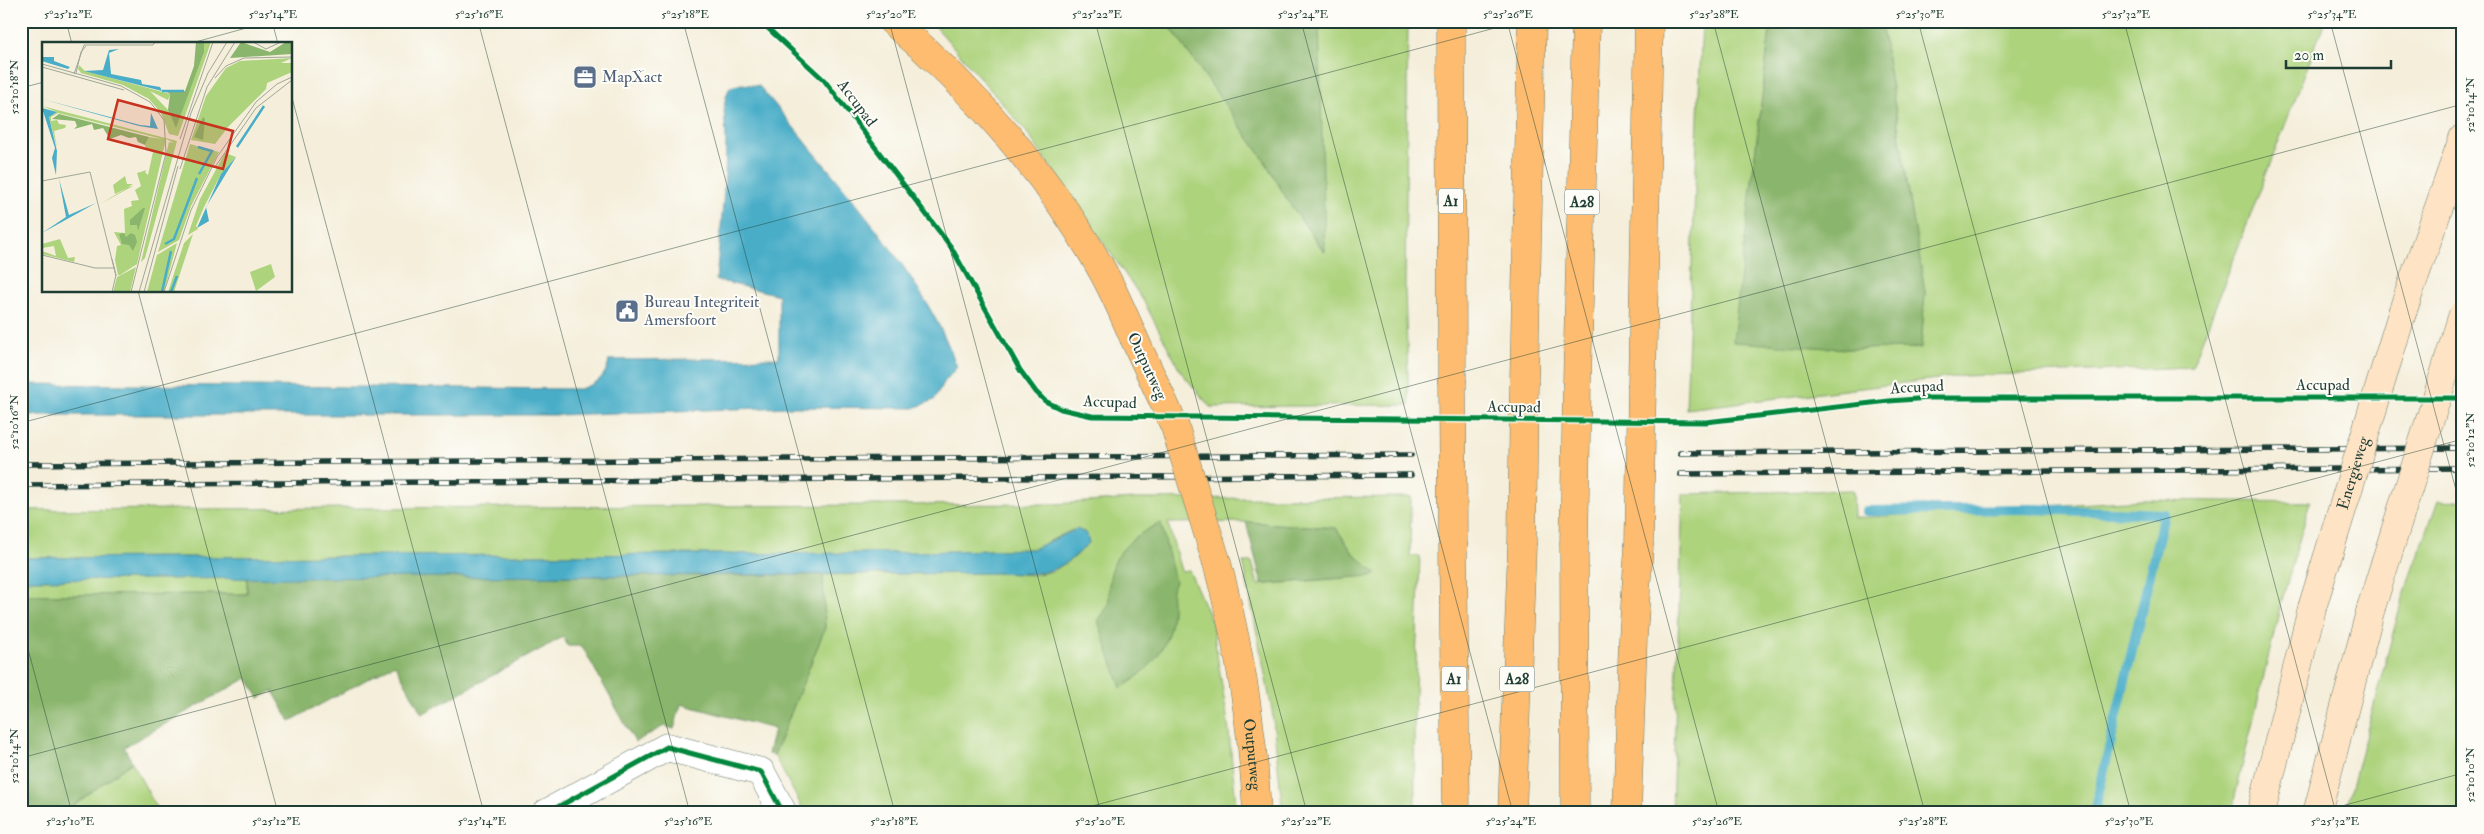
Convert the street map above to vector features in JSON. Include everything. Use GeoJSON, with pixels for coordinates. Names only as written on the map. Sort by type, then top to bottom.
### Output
{"type":"FeatureCollection","features":[{"type":"Feature","properties":{"kind":"main road","name":"Outputweg"},"geometry":{"type":"LineString","coordinates":[[892,21],[973,96],[1029,163],[1075,226],[1104,274],[1134,336],[1175,427],[1233,620],[1247,716],[1257,813]]}},
{"type":"Feature","properties":{"kind":"main road","name":"A1"},"geometry":{"type":"LineString","coordinates":[[1451,21],[1456,813]]}},
{"type":"Feature","properties":{"kind":"main road","name":"A28"},"geometry":{"type":"LineString","coordinates":[[1512,813],[1522,545],[1532,21]]}},
{"type":"Feature","properties":{"kind":"main road","name":"A28"},"geometry":{"type":"LineString","coordinates":[[1575,813],[1574,545],[1586,21]]}},
{"type":"Feature","properties":{"kind":"main road"},"geometry":{"type":"LineString","coordinates":[[1627,813],[1639,546],[1650,21]]}},
{"type":"Feature","properties":{"kind":"main road","name":"Energieweg"},"geometry":{"type":"LineString","coordinates":[[2261,813],[2312,608],[2403,310],[2463,138]]}},
{"type":"Feature","properties":{"kind":"main road"},"geometry":{"type":"LineString","coordinates":[[2316,813],[2371,608],[2463,314]]}},
{"type":"Feature","properties":{"kind":"street"},"geometry":{"type":"LineString","coordinates":[[547,813],[667,747],[760,772],[783,813]]}},
{"type":"Feature","properties":{"kind":"green space"},"geometry":{"type":"Polygon","coordinates":[[[931,21],[1166,21],[1263,158],[1290,204],[1324,252],[1319,21],[1408,21],[1405,290],[1409,405],[1210,407],[1181,372],[1143,300],[1025,130],[931,21]]]}},
{"type":"Feature","properties":{"kind":"green space"},"geometry":{"type":"Polygon","coordinates":[[[1166,21],[1319,21],[1325,252],[1290,204],[1263,158],[1166,21]]]}},
{"type":"Feature","properties":{"kind":"green space"},"geometry":{"type":"Polygon","coordinates":[[[1702,21],[1771,21],[1749,206],[1845,349],[1921,348],[1925,292],[1881,21],[2325,21],[2192,367],[1962,376],[1686,409],[1702,21]]]}},
{"type":"Feature","properties":{"kind":"green space"},"geometry":{"type":"Polygon","coordinates":[[[1771,21],[1881,21],[1925,292],[1921,348],[1845,349],[1733,342],[1771,21]]]}},
{"type":"Feature","properties":{"kind":"green space"},"geometry":{"type":"Polygon","coordinates":[[[1853,490],[1854,518],[2142,500],[2310,502],[2280,608],[2231,813],[1672,813],[1683,494],[1853,490]]]}},
{"type":"Feature","properties":{"kind":"green space"},"geometry":{"type":"Polygon","coordinates":[[[1411,497],[1410,556],[1420,556],[1414,719],[1415,813],[1283,813],[1272,710],[1243,562],[1252,562],[1258,585],[1376,574],[1352,552],[1336,528],[1246,522],[1168,523],[1181,571],[1189,570],[1212,623],[1228,723],[1237,813],[805,813],[774,755],[825,628],[823,575],[997,573],[1033,575],[1053,571],[1075,557],[1089,543],[1085,532],[1072,530],[1033,549],[879,553],[21,558],[21,510],[1054,504],[1135,499],[1411,497]]]}},
{"type":"Feature","properties":{"kind":"green space"},"geometry":{"type":"Polygon","coordinates":[[[2438,500],[2463,501],[2463,813],[2345,813],[2400,607],[2438,500]]]}},
{"type":"Feature","properties":{"kind":"green space"},"geometry":{"type":"Polygon","coordinates":[[[1246,522],[1336,528],[1352,552],[1377,574],[1262,584],[1246,522]]]}},
{"type":"Feature","properties":{"kind":"green space"},"geometry":{"type":"Polygon","coordinates":[[[1161,523],[1175,582],[1172,593],[1171,624],[1163,646],[1150,665],[1121,688],[1098,621],[1109,600],[1110,578],[1116,559],[1135,537],[1161,523]]]}},
{"type":"Feature","properties":{"kind":"green space"},"geometry":{"type":"Polygon","coordinates":[[[823,575],[825,628],[774,755],[768,754],[774,729],[681,704],[674,729],[664,726],[635,742],[582,646],[568,646],[563,637],[422,714],[395,664],[290,721],[273,691],[259,698],[247,678],[124,747],[132,762],[63,813],[34,813],[21,789],[21,595],[247,594],[247,578],[823,575]]]}},
{"type":"Feature","properties":{"kind":"green space"},"geometry":{"type":"Polygon","coordinates":[[[247,578],[247,594],[21,595],[21,580],[247,578]]]}},
{"type":"Feature","properties":{"kind":"green space"},"geometry":{"type":"Polygon","coordinates":[[[132,762],[159,813],[63,813],[132,762]]]}},
{"type":"Feature","properties":{"kind":"water"},"geometry":{"type":"Polygon","coordinates":[[[742,84],[759,86],[777,107],[878,231],[924,299],[943,333],[957,367],[945,381],[934,400],[914,408],[792,407],[558,415],[21,415],[21,384],[580,389],[592,384],[603,376],[609,360],[779,358],[779,295],[716,280],[725,175],[725,100],[730,87],[742,84]]]}},
{"type":"Feature","properties":{"kind":"water"},"geometry":{"type":"Polygon","coordinates":[[[1077,529],[1087,534],[1089,543],[1077,554],[1057,568],[1025,574],[21,580],[21,558],[879,553],[1033,549],[1077,529]]]}},
{"type":"Feature","properties":{"kind":"waterway"},"geometry":{"type":"LineString","coordinates":[[1866,511],[2031,509],[2164,514],[2094,813]]}},
{"type":"Feature","properties":{"kind":"railway"},"geometry":{"type":"LineString","coordinates":[[1680,453],[2463,448]]}},
{"type":"Feature","properties":{"kind":"railway"},"geometry":{"type":"LineString","coordinates":[[21,464],[1411,455]]}},
{"type":"Feature","properties":{"kind":"railway"},"geometry":{"type":"LineString","coordinates":[[1680,474],[2463,468]]}},
{"type":"Feature","properties":{"kind":"railway"},"geometry":{"type":"LineString","coordinates":[[21,485],[1411,475]]}},
{"type":"Feature","properties":{"kind":"cycle path","name":"Accupad"},"geometry":{"type":"LineString","coordinates":[[760,21],[824,80],[951,247],[1020,370],[1036,392],[1045,401],[1061,409],[1092,416],[1706,422],[1930,398],[2463,398]]}},
{"type":"Feature","properties":{"kind":"cycle path"},"geometry":{"type":"LineString","coordinates":[[547,813],[667,747],[761,772],[783,813]]}},
{"type":"Feature","properties":{"kind":"place","name":"MapXact"},"geometry":{"type":"Point","coordinates":[585,77]}},
{"type":"Feature","properties":{"kind":"place","name":"Bureau Integriteit Amersfoort"},"geometry":{"type":"Point","coordinates":[627,311]}}]}
